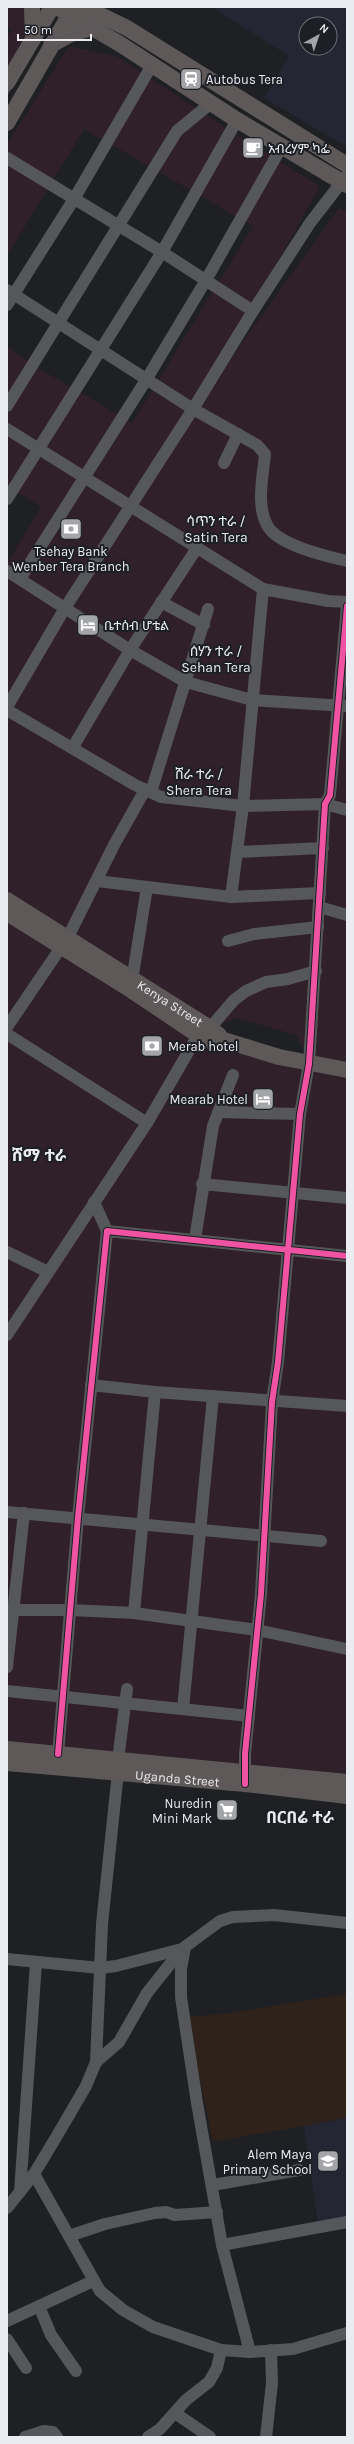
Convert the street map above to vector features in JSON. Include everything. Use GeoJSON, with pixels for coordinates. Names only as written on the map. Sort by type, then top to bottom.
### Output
{"type":"FeatureCollection","features":[{"type":"Feature","properties":{"kind":"main road"},"geometry":{"type":"LineString","coordinates":[[32,7],[33,37]]}},
{"type":"Feature","properties":{"kind":"main road"},"geometry":{"type":"LineString","coordinates":[[7,83],[52,7]]}},
{"type":"Feature","properties":{"kind":"main road"},"geometry":{"type":"LineString","coordinates":[[84,7],[104,12],[126,28],[347,165]]}},
{"type":"Feature","properties":{"kind":"main road"},"geometry":{"type":"LineString","coordinates":[[7,123],[51,45],[66,10],[91,28],[152,65],[237,120],[345,180]]}},
{"type":"Feature","properties":{"kind":"main road"},"geometry":{"type":"LineString","coordinates":[[51,45],[71,34],[91,28]]}},
{"type":"Feature","properties":{"kind":"main road"},"geometry":{"type":"LineString","coordinates":[[7,900],[65,942],[209,1034],[309,1064],[347,1070]]}},
{"type":"Feature","properties":{"kind":"main road"},"geometry":{"type":"LineString","coordinates":[[7,913],[65,942]]}},
{"type":"Feature","properties":{"kind":"main road","name":"Uganda Street"},"geometry":{"type":"LineString","coordinates":[[7,1749],[58,1754],[118,1766]]}},
{"type":"Feature","properties":{"kind":"main road","name":"Uganda Street"},"geometry":{"type":"LineString","coordinates":[[7,1763],[118,1766],[245,1778],[347,1782]]}},
{"type":"Feature","properties":{"kind":"main road","name":"Uganda Street"},"geometry":{"type":"LineString","coordinates":[[245,1778],[347,1796]]}},
{"type":"Feature","properties":{"kind":"street"},"geometry":{"type":"LineString","coordinates":[[7,305],[10,292],[74,199],[152,65]]}},
{"type":"Feature","properties":{"kind":"street"},"geometry":{"type":"LineString","coordinates":[[7,406],[177,131],[211,103]]}},
{"type":"Feature","properties":{"kind":"street"},"geometry":{"type":"LineString","coordinates":[[7,499],[162,252],[237,120]]}},
{"type":"Feature","properties":{"kind":"street"},"geometry":{"type":"LineString","coordinates":[[20,579],[85,479],[146,380],[206,280],[282,146]]}},
{"type":"Feature","properties":{"kind":"street"},"geometry":{"type":"LineString","coordinates":[[7,158],[162,252],[253,311]]}},
{"type":"Feature","properties":{"kind":"street"},"geometry":{"type":"LineString","coordinates":[[7,707],[65,608],[129,506],[193,410],[253,311],[300,239],[345,180]]}},
{"type":"Feature","properties":{"kind":"street"},"geometry":{"type":"LineString","coordinates":[[10,292],[102,349],[146,380],[193,410],[257,445],[265,454],[263,510],[266,524],[271,530],[301,548],[347,561]]}},
{"type":"Feature","properties":{"kind":"street"},"geometry":{"type":"LineString","coordinates":[[7,430],[263,589],[328,601],[347,602]]}},
{"type":"Feature","properties":{"kind":"street"},"geometry":{"type":"LineString","coordinates":[[224,463],[238,434]]}},
{"type":"Feature","properties":{"kind":"street"},"geometry":{"type":"LineString","coordinates":[[73,747],[130,650],[197,548]]}},
{"type":"Feature","properties":{"kind":"street"},"geometry":{"type":"LineString","coordinates":[[7,571],[130,650],[186,682],[252,700],[343,706]]}},
{"type":"Feature","properties":{"kind":"street"},"geometry":{"type":"LineString","coordinates":[[232,897],[243,806],[263,589]]}},
{"type":"Feature","properties":{"kind":"street"},"geometry":{"type":"LineString","coordinates":[[161,602],[204,625]]}},
{"type":"Feature","properties":{"kind":"street"},"geometry":{"type":"LineString","coordinates":[[245,1778],[245,1754],[257,1630],[272,1402],[289,1250],[300,1114],[309,1064],[326,804],[330,795],[343,706],[347,606]]}},
{"type":"Feature","properties":{"kind":"street"},"geometry":{"type":"LineString","coordinates":[[7,1027],[65,942],[97,881],[148,791],[186,682],[208,609]]}},
{"type":"Feature","properties":{"kind":"street"},"geometry":{"type":"LineString","coordinates":[[7,710],[148,791],[180,800],[243,806],[326,804],[347,810]]}},
{"type":"Feature","properties":{"kind":"street"},"geometry":{"type":"LineString","coordinates":[[238,852],[324,848]]}},
{"type":"Feature","properties":{"kind":"street"},"geometry":{"type":"LineString","coordinates":[[97,881],[232,897],[320,893]]}},
{"type":"Feature","properties":{"kind":"street"},"geometry":{"type":"LineString","coordinates":[[132,984],[147,887]]}},
{"type":"Feature","properties":{"kind":"street"},"geometry":{"type":"LineString","coordinates":[[320,907],[347,915]]}},
{"type":"Feature","properties":{"kind":"street"},"geometry":{"type":"LineString","coordinates":[[228,941],[254,934],[318,927]]}},
{"type":"Feature","properties":{"kind":"street"},"geometry":{"type":"LineString","coordinates":[[7,1335],[147,1123],[234,1000],[246,990],[266,982],[288,979],[316,971]]}},
{"type":"Feature","properties":{"kind":"street"},"geometry":{"type":"LineString","coordinates":[[7,1034],[147,1123]]}},
{"type":"Feature","properties":{"kind":"street"},"geometry":{"type":"LineString","coordinates":[[195,1239],[202,1184],[213,1126],[233,1075]]}},
{"type":"Feature","properties":{"kind":"street"},"geometry":{"type":"LineString","coordinates":[[218,1112],[300,1114]]}},
{"type":"Feature","properties":{"kind":"street"},"geometry":{"type":"LineString","coordinates":[[202,1184],[347,1198]]}},
{"type":"Feature","properties":{"kind":"street"},"geometry":{"type":"LineString","coordinates":[[58,1754],[78,1517],[108,1231],[94,1202]]}},
{"type":"Feature","properties":{"kind":"street"},"geometry":{"type":"LineString","coordinates":[[108,1231],[347,1256]]}},
{"type":"Feature","properties":{"kind":"street"},"geometry":{"type":"LineString","coordinates":[[7,1252],[48,1272]]}},
{"type":"Feature","properties":{"kind":"street"},"geometry":{"type":"LineString","coordinates":[[92,1385],[272,1402],[347,1406]]}},
{"type":"Feature","properties":{"kind":"street"},"geometry":{"type":"LineString","coordinates":[[134,1613],[155,1392]]}},
{"type":"Feature","properties":{"kind":"street"},"geometry":{"type":"LineString","coordinates":[[183,1709],[190,1622],[214,1396]]}},
{"type":"Feature","properties":{"kind":"street"},"geometry":{"type":"LineString","coordinates":[[7,1512],[78,1517],[321,1541]]}},
{"type":"Feature","properties":{"kind":"street"},"geometry":{"type":"LineString","coordinates":[[7,1667],[11,1597],[24,1513]]}},
{"type":"Feature","properties":{"kind":"street"},"geometry":{"type":"LineString","coordinates":[[10,1610],[70,1610],[134,1613],[190,1622],[257,1630],[347,1649]]}},
{"type":"Feature","properties":{"kind":"street"},"geometry":{"type":"LineString","coordinates":[[7,2208],[34,2174],[75,2107],[96,2062],[100,1968],[118,1766],[127,1689]]}},
{"type":"Feature","properties":{"kind":"street"},"geometry":{"type":"LineString","coordinates":[[7,1691],[249,1716]]}},
{"type":"Feature","properties":{"kind":"street"},"geometry":{"type":"LineString","coordinates":[[96,2062],[120,2042],[147,1993],[183,1948],[220,1921],[250,1914],[274,1915],[347,1923]]}},
{"type":"Feature","properties":{"kind":"street"},"geometry":{"type":"LineString","coordinates":[[7,1959],[100,1968],[116,1966],[183,1948]]}},
{"type":"Feature","properties":{"kind":"street"},"geometry":{"type":"LineString","coordinates":[[183,1948],[181,1969],[182,1997],[197,2102],[213,2185],[222,2245],[250,2352]]}},
{"type":"Feature","properties":{"kind":"street"},"geometry":{"type":"LineString","coordinates":[[20,2192],[36,1963]]}},
{"type":"Feature","properties":{"kind":"street"},"geometry":{"type":"LineString","coordinates":[[213,2185],[299,2170]]}},
{"type":"Feature","properties":{"kind":"street"},"geometry":{"type":"LineString","coordinates":[[34,2174],[100,2291],[122,2310],[153,2327],[221,2350],[250,2352],[293,2348],[347,2332]]}},
{"type":"Feature","properties":{"kind":"street"},"geometry":{"type":"LineString","coordinates":[[69,2236],[105,2224],[155,2213],[166,2212],[175,2215],[217,2212]]}},
{"type":"Feature","properties":{"kind":"street"},"geometry":{"type":"LineString","coordinates":[[222,2245],[347,2222]]}},
{"type":"Feature","properties":{"kind":"street"},"geometry":{"type":"LineString","coordinates":[[7,2321],[93,2281]]}},
{"type":"Feature","properties":{"kind":"street"},"geometry":{"type":"LineString","coordinates":[[39,2306],[50,2335],[76,2371]]}},
{"type":"Feature","properties":{"kind":"street"},"geometry":{"type":"LineString","coordinates":[[7,2339],[26,2368]]}},
{"type":"Feature","properties":{"kind":"street"},"geometry":{"type":"LineString","coordinates":[[148,2437],[160,2430],[186,2400],[209,2382],[217,2368],[221,2350]]}},
{"type":"Feature","properties":{"kind":"street"},"geometry":{"type":"LineString","coordinates":[[266,2437],[272,2383],[271,2350]]}},
{"type":"Feature","properties":{"kind":"street"},"geometry":{"type":"LineString","coordinates":[[175,2412],[210,2437]]}},
{"type":"Feature","properties":{"kind":"street"},"geometry":{"type":"LineString","coordinates":[[25,2437],[49,2431],[57,2437]]}},
{"type":"Feature","properties":{"kind":"shaded area"},"geometry":{"type":"Polygon","coordinates":[[[7,7],[23,7],[36,20],[7,69],[7,37],[12,29],[7,26],[7,7]]]}},
{"type":"Feature","properties":{"kind":"shaded area"},"geometry":{"type":"Polygon","coordinates":[[[216,7],[347,7],[347,147],[264,98],[289,56],[215,9],[216,7]]]}},
{"type":"Feature","properties":{"kind":"shaded area"},"geometry":{"type":"Polygon","coordinates":[[[69,46],[118,57],[237,135],[320,186],[197,406],[339,208],[347,212],[347,1068],[314,1070],[296,1035],[236,1018],[205,1032],[7,907],[7,563],[41,507],[7,485],[7,346],[37,367],[132,423],[253,226],[84,129],[7,256],[7,144],[69,46]]]}},
{"type":"Feature","properties":{"kind":"shaded area"},"geometry":{"type":"Polygon","coordinates":[[[7,908],[63,944],[7,1029],[7,908]]]}},
{"type":"Feature","properties":{"kind":"shaded area"},"geometry":{"type":"Polygon","coordinates":[[[64,945],[204,1035],[347,1074],[347,1779],[7,1742],[7,1031],[64,945]]]}},
{"type":"Feature","properties":{"kind":"shaded area"},"geometry":{"type":"Polygon","coordinates":[[[347,1994],[347,2118],[213,2142],[187,2017],[232,2013],[347,1994]]]}},
{"type":"Feature","properties":{"kind":"shaded area","name":"Alem Maya Primary School"},"geometry":{"type":"Polygon","coordinates":[[[347,2118],[347,2218],[318,2223],[304,2126],[347,2118]]]}},
{"type":"Feature","properties":{"kind":"tram line"},"geometry":{"type":"LineString","coordinates":[[7,95],[42,37],[58,25],[70,21],[83,20],[95,22],[119,31],[142,44]]}},
{"type":"Feature","properties":{"kind":"tram line"},"geometry":{"type":"LineString","coordinates":[[7,109],[53,36],[85,27],[108,32],[347,181]]}},
{"type":"Feature","properties":{"kind":"tram line"},"geometry":{"type":"LineString","coordinates":[[196,78],[347,173]]}},
{"type":"Feature","properties":{"kind":"cycle path"},"geometry":{"type":"LineString","coordinates":[[245,1784],[245,1754],[261,1594],[272,1402],[278,1362],[300,1114],[309,1064],[325,804],[330,795],[347,606]]}},
{"type":"Feature","properties":{"kind":"cycle path"},"geometry":{"type":"LineString","coordinates":[[58,1754],[78,1517],[107,1231],[347,1256]]}},
{"type":"Feature","properties":{"kind":"place","name":"Autobus Tera"},"geometry":{"type":"Point","coordinates":[191,79]}},
{"type":"Feature","properties":{"kind":"place","name":"አብረሃም ካፌ"},"geometry":{"type":"Point","coordinates":[253,148]}},
{"type":"Feature","properties":{"kind":"place","name":"Tsehay Bank Wenber Tera Branch"},"geometry":{"type":"Point","coordinates":[71,529]}},
{"type":"Feature","properties":{"kind":"place","name":"ቤተሰብ ሆቴል"},"geometry":{"type":"Point","coordinates":[88,625]}},
{"type":"Feature","properties":{"kind":"place","name":"Merab hotel"},"geometry":{"type":"Point","coordinates":[152,1046]}},
{"type":"Feature","properties":{"kind":"place","name":"Mearab Hotel"},"geometry":{"type":"Point","coordinates":[263,1099]}},
{"type":"Feature","properties":{"kind":"place","name":"Nuredin Mini Mark"},"geometry":{"type":"Point","coordinates":[227,1810]}},
{"type":"Feature","properties":{"kind":"place","name":"Alem Maya Primary School"},"geometry":{"type":"Point","coordinates":[328,2161]}},
{"type":"Feature","properties":{"kind":"district","name":"ሳጥን ተራ / Satin Tera"},"geometry":{"type":"Point","coordinates":[216,530]}},
{"type":"Feature","properties":{"kind":"district","name":"ሰሃን ተራ / Sehan Tera"},"geometry":{"type":"Point","coordinates":[216,660]}},
{"type":"Feature","properties":{"kind":"district","name":"ሸራ ተራ / Shera Tera"},"geometry":{"type":"Point","coordinates":[199,782]}},
{"type":"Feature","properties":{"kind":"district","name":"ሸማ ተራ"},"geometry":{"type":"Point","coordinates":[39,1155]}},
{"type":"Feature","properties":{"kind":"district","name":"በርበሬ ተራ"},"geometry":{"type":"Point","coordinates":[300,1817]}}]}
